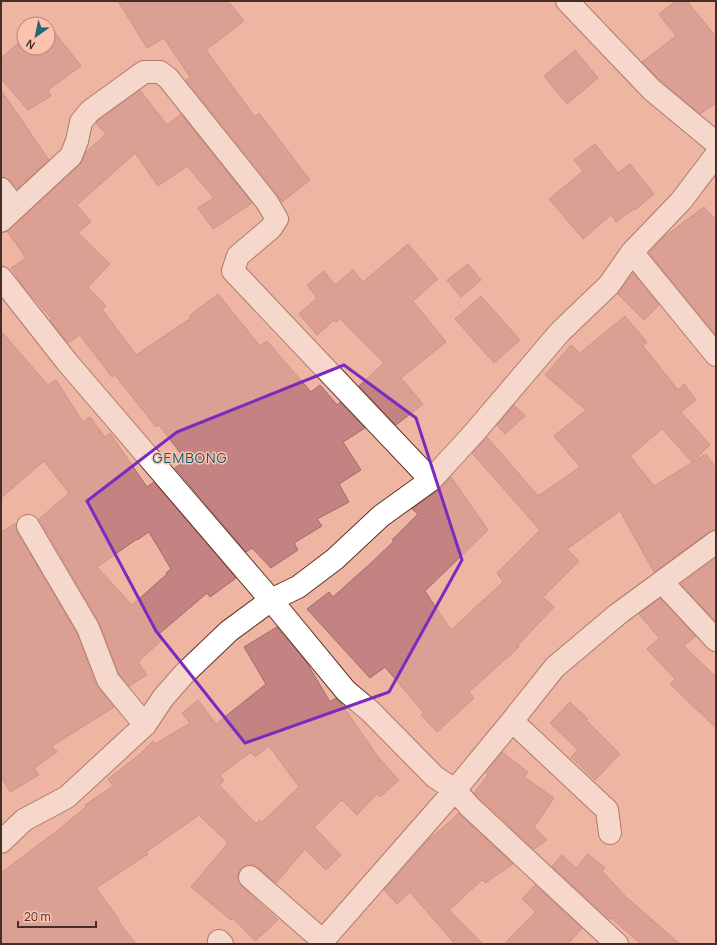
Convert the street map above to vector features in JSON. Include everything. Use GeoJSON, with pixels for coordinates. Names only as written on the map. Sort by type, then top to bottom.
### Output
{"type":"FeatureCollection","features":[{"type":"Feature","properties":{"kind":"street"},"geometry":{"type":"LineString","coordinates":[[566,1],[652,90],[716,143]]}},
{"type":"Feature","properties":{"kind":"street"},"geometry":{"type":"LineString","coordinates":[[1,189],[8,214],[71,156],[77,141],[80,122],[90,111],[144,72],[160,72],[168,78],[262,196],[277,219],[271,228],[238,256],[233,271],[431,480]]}},
{"type":"Feature","properties":{"kind":"street"},"geometry":{"type":"LineString","coordinates":[[1,842],[24,820],[66,797],[144,725],[163,698],[184,674],[229,631],[272,600],[298,587],[335,559],[381,516],[431,480],[474,433],[560,332],[609,285],[632,252],[681,201],[716,155]]}},
{"type":"Feature","properties":{"kind":"street"},"geometry":{"type":"LineString","coordinates":[[632,252],[716,355]]}},
{"type":"Feature","properties":{"kind":"street"},"geometry":{"type":"LineString","coordinates":[[1,278],[67,362],[272,600],[346,690],[370,711],[435,777],[455,790],[470,807],[617,944]]}},
{"type":"Feature","properties":{"kind":"street"},"geometry":{"type":"LineString","coordinates":[[28,526],[88,628],[108,680],[144,725]]}},
{"type":"Feature","properties":{"kind":"street"},"geometry":{"type":"LineString","coordinates":[[250,877],[322,943],[455,790],[555,667],[618,614],[716,542]]}},
{"type":"Feature","properties":{"kind":"street"},"geometry":{"type":"LineString","coordinates":[[662,582],[716,640]]}},
{"type":"Feature","properties":{"kind":"street"},"geometry":{"type":"LineString","coordinates":[[512,721],[607,810],[610,833]]}},
{"type":"Feature","properties":{"kind":"highlighted area"},"geometry":{"type":"Polygon","coordinates":[[[344,365],[416,418],[462,560],[389,692],[245,743],[156,631],[87,501],[177,432],[344,365]]]}},
{"type":"Feature","properties":{"kind":"building"},"geometry":{"type":"Polygon","coordinates":[[[118,1],[228,1],[244,21],[206,50],[255,117],[259,113],[310,180],[282,202],[186,80],[190,77],[164,38],[147,48],[118,1]]]}},
{"type":"Feature","properties":{"kind":"building"},"geometry":{"type":"Polygon","coordinates":[[[676,1],[687,1],[716,37],[716,103],[700,114],[661,81],[642,62],[676,36],[659,14],[676,1]]]}},
{"type":"Feature","properties":{"kind":"building"},"geometry":{"type":"Polygon","coordinates":[[[56,34],[81,66],[48,90],[51,96],[28,110],[1,79],[1,58],[16,45],[16,56],[56,56],[56,34]]]}},
{"type":"Feature","properties":{"kind":"building"},"geometry":{"type":"Polygon","coordinates":[[[575,50],[598,78],[567,104],[544,76],[575,50]]]}},
{"type":"Feature","properties":{"kind":"building"},"geometry":{"type":"Polygon","coordinates":[[[1,90],[49,160],[17,189],[11,181],[3,177],[1,174],[1,90]]]}},
{"type":"Feature","properties":{"kind":"building"},"geometry":{"type":"Polygon","coordinates":[[[140,90],[167,125],[181,114],[252,203],[213,229],[198,208],[214,198],[187,166],[158,186],[135,153],[77,205],[91,222],[78,233],[110,264],[88,287],[106,306],[102,309],[136,355],[191,318],[189,316],[218,294],[260,346],[267,341],[311,392],[320,385],[337,405],[340,402],[365,428],[343,442],[361,470],[339,484],[349,502],[317,519],[322,526],[294,543],[298,550],[271,568],[252,548],[246,552],[175,468],[185,459],[159,425],[156,427],[115,375],[112,377],[80,335],[68,343],[50,320],[52,319],[24,287],[11,268],[26,258],[7,231],[80,165],[86,152],[106,134],[96,123],[140,90]]]}},
{"type":"Feature","properties":{"kind":"building"},"geometry":{"type":"Polygon","coordinates":[[[595,144],[618,173],[630,164],[654,194],[635,210],[634,209],[616,222],[611,215],[583,239],[549,199],[583,171],[574,160],[595,144]]]}},
{"type":"Feature","properties":{"kind":"building"},"geometry":{"type":"Polygon","coordinates":[[[704,207],[716,220],[716,335],[649,253],[660,240],[704,207]]]}},
{"type":"Feature","properties":{"kind":"building"},"geometry":{"type":"Polygon","coordinates":[[[408,244],[438,279],[413,301],[446,342],[401,378],[423,404],[396,425],[359,386],[384,363],[340,319],[336,322],[334,320],[317,335],[299,314],[317,298],[307,285],[324,271],[335,285],[353,270],[363,282],[408,244]]]}},
{"type":"Feature","properties":{"kind":"building"},"geometry":{"type":"Polygon","coordinates":[[[468,264],[481,280],[461,297],[447,280],[468,264]]]}},
{"type":"Feature","properties":{"kind":"building"},"geometry":{"type":"Polygon","coordinates":[[[633,273],[659,305],[644,320],[618,294],[633,273]]]}},
{"type":"Feature","properties":{"kind":"building"},"geometry":{"type":"Polygon","coordinates":[[[481,296],[520,340],[494,363],[455,319],[481,296]]]}},
{"type":"Feature","properties":{"kind":"building"},"geometry":{"type":"Polygon","coordinates":[[[625,316],[647,342],[643,346],[678,390],[684,384],[696,400],[681,412],[710,445],[692,462],[662,429],[630,456],[654,486],[706,454],[716,468],[716,530],[709,532],[654,572],[620,511],[567,549],[579,561],[543,597],[554,607],[518,645],[519,647],[469,692],[474,698],[437,732],[421,715],[424,713],[385,667],[370,678],[307,609],[329,592],[333,597],[371,563],[394,541],[392,540],[418,514],[412,509],[438,490],[451,477],[488,530],[425,591],[451,630],[503,582],[497,573],[540,530],[472,453],[487,437],[538,496],[580,467],[554,436],[586,410],[545,375],[571,345],[580,353],[625,316]]]}},
{"type":"Feature","properties":{"kind":"building"},"geometry":{"type":"Polygon","coordinates":[[[1,331],[48,385],[56,380],[83,422],[90,417],[105,437],[110,433],[147,487],[154,482],[236,578],[210,597],[207,593],[159,634],[163,639],[138,662],[147,675],[129,686],[119,674],[99,622],[39,519],[69,493],[44,461],[1,498],[1,331]],[[149,532],[97,567],[132,605],[171,569],[149,532]]]}},
{"type":"Feature","properties":{"kind":"building"},"geometry":{"type":"Polygon","coordinates":[[[514,405],[525,416],[505,434],[497,425],[514,405]]]}},
{"type":"Feature","properties":{"kind":"building"},"geometry":{"type":"Polygon","coordinates":[[[16,523],[17,532],[77,633],[96,685],[114,707],[52,746],[57,752],[34,768],[39,775],[10,792],[1,777],[1,532],[16,523]]]}},
{"type":"Feature","properties":{"kind":"building"},"geometry":{"type":"Polygon","coordinates":[[[716,558],[716,620],[715,621],[681,584],[716,558]]]}},
{"type":"Feature","properties":{"kind":"building"},"geometry":{"type":"Polygon","coordinates":[[[660,598],[696,636],[684,646],[716,677],[716,728],[670,684],[675,679],[647,649],[659,638],[639,614],[660,598]]]}},
{"type":"Feature","properties":{"kind":"building"},"geometry":{"type":"Polygon","coordinates":[[[277,627],[307,663],[330,702],[336,698],[341,703],[378,757],[399,780],[380,797],[377,794],[357,815],[342,800],[314,827],[341,855],[326,870],[305,849],[276,883],[253,865],[246,865],[241,868],[238,875],[238,881],[278,920],[255,941],[233,918],[231,920],[191,887],[228,843],[199,815],[146,852],[148,854],[96,888],[119,919],[118,921],[136,944],[1,944],[1,873],[58,830],[86,807],[85,805],[113,786],[108,779],[139,755],[153,741],[155,744],[190,723],[182,713],[198,700],[216,724],[266,684],[244,647],[277,627]],[[269,746],[255,757],[251,752],[220,775],[224,781],[219,785],[256,824],[259,820],[262,822],[299,787],[269,746]]]}},
{"type":"Feature","properties":{"kind":"building"},"geometry":{"type":"Polygon","coordinates":[[[570,702],[620,754],[595,780],[571,757],[578,750],[550,723],[570,702]]]}},
{"type":"Feature","properties":{"kind":"building"},"geometry":{"type":"Polygon","coordinates":[[[502,752],[528,772],[524,777],[554,798],[534,827],[547,840],[534,849],[474,793],[488,775],[486,773],[502,752]]]}},
{"type":"Feature","properties":{"kind":"building"},"geometry":{"type":"Polygon","coordinates":[[[458,813],[513,864],[485,883],[482,880],[449,910],[483,944],[455,944],[410,892],[397,904],[384,890],[430,838],[452,820],[458,813]]]}},
{"type":"Feature","properties":{"kind":"building"},"geometry":{"type":"Polygon","coordinates":[[[588,854],[605,868],[602,871],[625,896],[680,944],[641,944],[611,918],[609,919],[552,866],[562,855],[576,868],[588,854]]]}},
{"type":"Feature","properties":{"kind":"building"},"geometry":{"type":"Polygon","coordinates":[[[535,885],[582,928],[568,944],[504,944],[536,912],[522,899],[535,885]]]}},
{"type":"Feature","properties":{"kind":"district","name":"GEMBONG"},"geometry":{"type":"Point","coordinates":[190,457]}}]}
